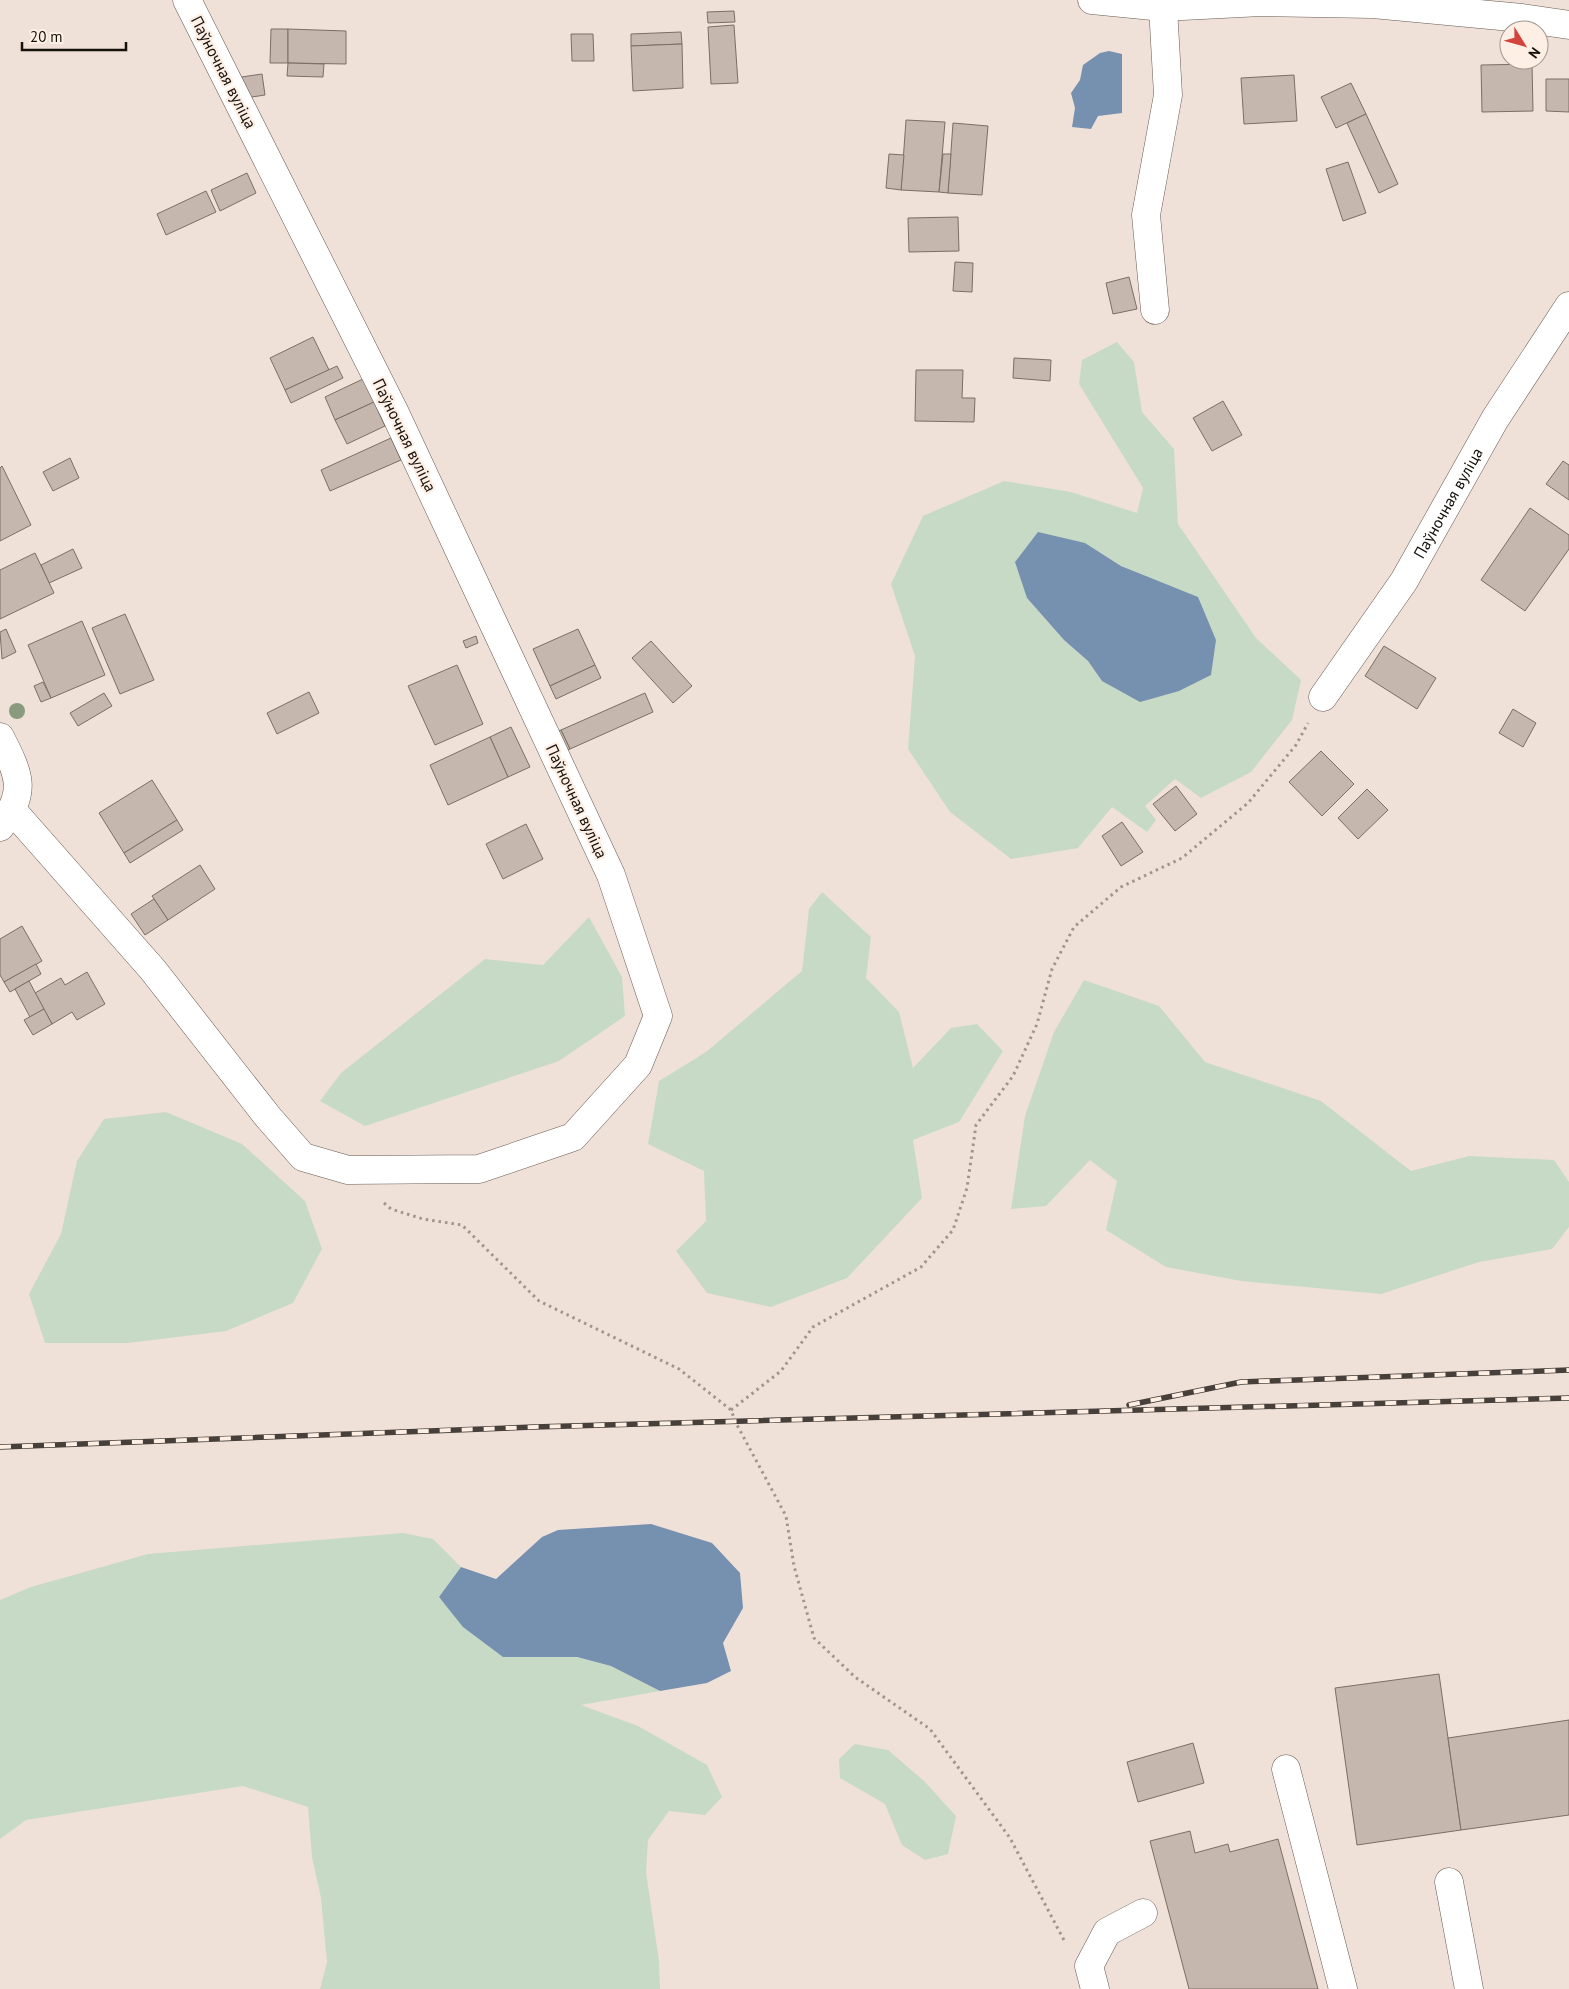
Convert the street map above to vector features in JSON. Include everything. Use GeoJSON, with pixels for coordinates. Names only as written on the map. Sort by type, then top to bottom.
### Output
{"type":"FeatureCollection","features":[{"type":"Feature","properties":{"kind":"street","name":"Паўночная вуліца"},"geometry":{"type":"LineString","coordinates":[[6,819],[153,970],[268,1117],[303,1157],[348,1170],[479,1169],[573,1137],[638,1064],[658,1016],[611,875],[394,411],[187,0]]}},
{"type":"Feature","properties":{"kind":"street"},"geometry":{"type":"LineString","coordinates":[[1092,0],[1163,7],[1261,2],[1373,4],[1522,18],[1569,25]]}},
{"type":"Feature","properties":{"kind":"street"},"geometry":{"type":"LineString","coordinates":[[1155,310],[1146,215],[1168,95],[1163,7]]}},
{"type":"Feature","properties":{"kind":"street","name":"Паўночная вуліца"},"geometry":{"type":"LineString","coordinates":[[1323,698],[1404,581],[1495,419],[1569,306]]}},
{"type":"Feature","properties":{"kind":"street"},"geometry":{"type":"LineString","coordinates":[[0,737],[15,766],[18,796],[6,819]]}},
{"type":"Feature","properties":{"kind":"street"},"geometry":{"type":"LineString","coordinates":[[1286,1769],[1343,1989]]}},
{"type":"Feature","properties":{"kind":"street"},"geometry":{"type":"LineString","coordinates":[[1449,1882],[1469,1989]]}},
{"type":"Feature","properties":{"kind":"street"},"geometry":{"type":"LineString","coordinates":[[1092,1977],[1107,1932],[1143,1913]]}},
{"type":"Feature","properties":{"kind":"path"},"geometry":{"type":"LineString","coordinates":[[731,1410],[781,1371],[813,1327],[921,1267],[953,1230],[967,1188],[976,1125],[1013,1076],[1037,1024],[1052,969],[1074,927],[1121,888],[1182,858],[1248,803],[1296,745],[1323,698]]}},
{"type":"Feature","properties":{"kind":"path"},"geometry":{"type":"LineString","coordinates":[[348,1170],[392,1209],[424,1220],[462,1226],[539,1301],[679,1368],[731,1410],[736,1423],[786,1516],[794,1566],[814,1638],[855,1677],[930,1729],[1010,1838],[1066,1943],[1092,1977]]}},
{"type":"Feature","properties":{"kind":"green space"},"geometry":{"type":"Polygon","coordinates":[[[1117,342],[1134,362],[1142,412],[1174,449],[1178,524],[1256,638],[1301,680],[1292,720],[1251,772],[1201,798],[1175,779],[1145,806],[1156,820],[1147,832],[1112,807],[1078,848],[1011,859],[950,812],[908,749],[915,656],[891,584],[923,516],[1004,481],[1071,492],[1137,513],[1143,488],[1079,384],[1082,360],[1117,342]],[[1085,543],[1027,598],[1064,640],[1088,661],[1102,681],[1198,598],[1121,566],[1085,543]]]}},
{"type":"Feature","properties":{"kind":"green space"},"geometry":{"type":"Polygon","coordinates":[[[822,892],[871,937],[866,978],[899,1012],[913,1068],[951,1028],[977,1024],[1003,1051],[959,1122],[913,1140],[922,1198],[847,1278],[771,1307],[707,1293],[676,1251],[706,1221],[704,1171],[648,1144],[659,1081],[706,1052],[802,971],[809,909],[822,892]]]}},
{"type":"Feature","properties":{"kind":"green space"},"geometry":{"type":"Polygon","coordinates":[[[589,917],[622,977],[625,1016],[559,1061],[365,1126],[320,1101],[341,1073],[485,959],[543,965],[589,917]]]}},
{"type":"Feature","properties":{"kind":"green space"},"geometry":{"type":"Polygon","coordinates":[[[1084,980],[1159,1006],[1205,1062],[1321,1101],[1411,1171],[1469,1156],[1554,1160],[1569,1182],[1569,1227],[1552,1249],[1479,1262],[1381,1294],[1241,1281],[1166,1267],[1106,1230],[1117,1181],[1090,1160],[1046,1206],[1011,1209],[1025,1116],[1054,1032],[1084,980]]]}},
{"type":"Feature","properties":{"kind":"green space"},"geometry":{"type":"Polygon","coordinates":[[[166,1112],[242,1144],[305,1201],[322,1249],[293,1303],[226,1331],[128,1343],[45,1343],[29,1294],[61,1234],[77,1161],[104,1119],[166,1112]]]}},
{"type":"Feature","properties":{"kind":"green space"},"geometry":{"type":"Polygon","coordinates":[[[403,1533],[433,1539],[461,1567],[439,1598],[503,1657],[576,1657],[611,1666],[660,1691],[581,1705],[638,1726],[707,1765],[722,1797],[705,1815],[669,1811],[648,1840],[646,1872],[659,1961],[660,1989],[320,1989],[327,1962],[321,1898],[312,1857],[308,1807],[243,1786],[26,1820],[0,1839],[0,1600],[31,1587],[148,1554],[403,1533]]]}},
{"type":"Feature","properties":{"kind":"green space"},"geometry":{"type":"Polygon","coordinates":[[[855,1744],[888,1750],[924,1781],[956,1816],[948,1854],[925,1860],[902,1845],[885,1804],[840,1778],[839,1759],[855,1744]]]}},
{"type":"Feature","properties":{"kind":"water"},"geometry":{"type":"Polygon","coordinates":[[[1109,51],[1122,54],[1122,113],[1098,116],[1091,129],[1072,127],[1075,108],[1071,93],[1080,80],[1083,65],[1100,53],[1109,51]]]}},
{"type":"Feature","properties":{"kind":"water"},"geometry":{"type":"Polygon","coordinates":[[[1038,532],[1085,543],[1121,566],[1198,597],[1216,640],[1211,675],[1179,691],[1140,702],[1102,681],[1088,661],[1064,640],[1027,598],[1015,562],[1038,532]]]}},
{"type":"Feature","properties":{"kind":"water"},"geometry":{"type":"Polygon","coordinates":[[[651,1524],[712,1543],[740,1573],[743,1608],[723,1643],[731,1671],[707,1683],[660,1691],[611,1666],[577,1657],[503,1657],[463,1627],[439,1597],[461,1567],[496,1579],[542,1537],[558,1530],[651,1524]]]}},
{"type":"Feature","properties":{"kind":"building"},"geometry":{"type":"Polygon","coordinates":[[[734,11],[735,22],[708,23],[707,12],[734,11]]]}},
{"type":"Feature","properties":{"kind":"building"},"geometry":{"type":"Polygon","coordinates":[[[734,25],[738,83],[711,84],[708,27],[734,25]]]}},
{"type":"Feature","properties":{"kind":"building"},"geometry":{"type":"Polygon","coordinates":[[[271,29],[288,29],[288,63],[270,63],[271,29]]]}},
{"type":"Feature","properties":{"kind":"building"},"geometry":{"type":"Polygon","coordinates":[[[288,29],[346,31],[346,64],[288,63],[288,29]]]}},
{"type":"Feature","properties":{"kind":"building"},"geometry":{"type":"Polygon","coordinates":[[[681,32],[682,44],[631,46],[631,34],[681,32]]]}},
{"type":"Feature","properties":{"kind":"building"},"geometry":{"type":"Polygon","coordinates":[[[571,34],[593,34],[594,61],[572,61],[571,34]]]}},
{"type":"Feature","properties":{"kind":"building"},"geometry":{"type":"Polygon","coordinates":[[[682,44],[683,88],[633,91],[631,46],[682,44]]]}},
{"type":"Feature","properties":{"kind":"building"},"geometry":{"type":"Polygon","coordinates":[[[288,63],[324,64],[323,77],[287,76],[288,63]]]}},
{"type":"Feature","properties":{"kind":"building"},"geometry":{"type":"Polygon","coordinates":[[[1481,65],[1499,65],[1499,70],[1532,70],[1533,111],[1482,112],[1481,65]]]}},
{"type":"Feature","properties":{"kind":"building"},"geometry":{"type":"Polygon","coordinates":[[[262,74],[265,95],[239,99],[235,78],[262,74]]]}},
{"type":"Feature","properties":{"kind":"building"},"geometry":{"type":"Polygon","coordinates":[[[1294,75],[1297,121],[1244,124],[1241,78],[1294,75]]]}},
{"type":"Feature","properties":{"kind":"building"},"geometry":{"type":"Polygon","coordinates":[[[1546,79],[1569,79],[1569,112],[1546,111],[1546,79]]]}},
{"type":"Feature","properties":{"kind":"building"},"geometry":{"type":"Polygon","coordinates":[[[1351,83],[1366,114],[1336,128],[1321,97],[1351,83]]]}},
{"type":"Feature","properties":{"kind":"building"},"geometry":{"type":"Polygon","coordinates":[[[1366,114],[1398,184],[1379,193],[1347,123],[1366,114]]]}},
{"type":"Feature","properties":{"kind":"building"},"geometry":{"type":"Polygon","coordinates":[[[906,120],[945,122],[939,192],[901,190],[906,120]]]}},
{"type":"Feature","properties":{"kind":"building"},"geometry":{"type":"Polygon","coordinates":[[[953,123],[988,126],[982,195],[948,193],[953,123]]]}},
{"type":"Feature","properties":{"kind":"building"},"geometry":{"type":"Polygon","coordinates":[[[889,154],[904,155],[901,190],[886,188],[889,154]]]}},
{"type":"Feature","properties":{"kind":"building"},"geometry":{"type":"Polygon","coordinates":[[[943,154],[951,154],[948,193],[939,192],[943,154]]]}},
{"type":"Feature","properties":{"kind":"building"},"geometry":{"type":"Polygon","coordinates":[[[1348,162],[1366,213],[1343,221],[1326,169],[1348,162]]]}},
{"type":"Feature","properties":{"kind":"building"},"geometry":{"type":"Polygon","coordinates":[[[247,173],[256,193],[220,211],[211,190],[247,173]]]}},
{"type":"Feature","properties":{"kind":"building"},"geometry":{"type":"Polygon","coordinates":[[[206,191],[216,212],[166,235],[157,214],[206,191]]]}},
{"type":"Feature","properties":{"kind":"building"},"geometry":{"type":"Polygon","coordinates":[[[958,217],[959,251],[909,252],[908,218],[958,217]]]}},
{"type":"Feature","properties":{"kind":"building"},"geometry":{"type":"Polygon","coordinates":[[[955,262],[973,263],[972,292],[953,291],[955,262]]]}},
{"type":"Feature","properties":{"kind":"building"},"geometry":{"type":"Polygon","coordinates":[[[1129,277],[1137,309],[1113,314],[1106,283],[1129,277]]]}},
{"type":"Feature","properties":{"kind":"building"},"geometry":{"type":"Polygon","coordinates":[[[313,337],[329,370],[285,390],[270,358],[313,337]]]}},
{"type":"Feature","properties":{"kind":"building"},"geometry":{"type":"Polygon","coordinates":[[[1014,358],[1051,360],[1050,381],[1013,378],[1014,358]]]}},
{"type":"Feature","properties":{"kind":"building"},"geometry":{"type":"Polygon","coordinates":[[[337,366],[343,378],[291,403],[285,390],[337,366]]]}},
{"type":"Feature","properties":{"kind":"building"},"geometry":{"type":"Polygon","coordinates":[[[916,370],[963,370],[962,398],[975,398],[974,422],[915,421],[916,370]]]}},
{"type":"Feature","properties":{"kind":"building"},"geometry":{"type":"Polygon","coordinates":[[[363,379],[374,402],[335,420],[325,397],[363,379]]]}},
{"type":"Feature","properties":{"kind":"building"},"geometry":{"type":"Polygon","coordinates":[[[1223,401],[1242,435],[1212,451],[1193,418],[1223,401]]]}},
{"type":"Feature","properties":{"kind":"building"},"geometry":{"type":"Polygon","coordinates":[[[374,402],[385,426],[347,444],[335,420],[374,402]]]}},
{"type":"Feature","properties":{"kind":"building"},"geometry":{"type":"Polygon","coordinates":[[[391,438],[401,460],[330,491],[321,470],[391,438]]]}},
{"type":"Feature","properties":{"kind":"building"},"geometry":{"type":"Polygon","coordinates":[[[70,458],[79,478],[53,491],[43,472],[70,458]]]}},
{"type":"Feature","properties":{"kind":"building"},"geometry":{"type":"Polygon","coordinates":[[[1563,461],[1569,465],[1569,500],[1546,484],[1563,461]]]}},
{"type":"Feature","properties":{"kind":"building"},"geometry":{"type":"Polygon","coordinates":[[[2,466],[31,525],[0,541],[0,468],[2,466]]]}},
{"type":"Feature","properties":{"kind":"building"},"geometry":{"type":"Polygon","coordinates":[[[1530,508],[1569,535],[1569,549],[1525,611],[1481,580],[1530,508]]]}},
{"type":"Feature","properties":{"kind":"building"},"geometry":{"type":"Polygon","coordinates":[[[73,549],[82,568],[49,583],[41,565],[73,549]]]}},
{"type":"Feature","properties":{"kind":"building"},"geometry":{"type":"Polygon","coordinates":[[[35,553],[54,593],[0,619],[0,570],[35,553]]]}},
{"type":"Feature","properties":{"kind":"building"},"geometry":{"type":"Polygon","coordinates":[[[125,614],[154,680],[120,694],[92,628],[125,614]]]}},
{"type":"Feature","properties":{"kind":"building"},"geometry":{"type":"Polygon","coordinates":[[[82,621],[105,675],[51,698],[28,645],[82,621]]]}},
{"type":"Feature","properties":{"kind":"building"},"geometry":{"type":"Polygon","coordinates":[[[6,629],[16,652],[2,659],[0,632],[6,629]]]}},
{"type":"Feature","properties":{"kind":"building"},"geometry":{"type":"Polygon","coordinates":[[[578,629],[595,665],[550,686],[533,649],[578,629]]]}},
{"type":"Feature","properties":{"kind":"building"},"geometry":{"type":"Polygon","coordinates":[[[476,636],[478,643],[466,648],[463,641],[476,636]]]}},
{"type":"Feature","properties":{"kind":"building"},"geometry":{"type":"Polygon","coordinates":[[[651,641],[692,686],[673,703],[632,658],[651,641]]]}},
{"type":"Feature","properties":{"kind":"building"},"geometry":{"type":"Polygon","coordinates":[[[1384,646],[1436,678],[1417,709],[1365,676],[1384,646]]]}},
{"type":"Feature","properties":{"kind":"building"},"geometry":{"type":"Polygon","coordinates":[[[457,665],[483,724],[435,745],[408,686],[457,665]]]}},
{"type":"Feature","properties":{"kind":"building"},"geometry":{"type":"Polygon","coordinates":[[[595,665],[601,678],[556,699],[550,686],[595,665]]]}},
{"type":"Feature","properties":{"kind":"building"},"geometry":{"type":"Polygon","coordinates":[[[43,682],[51,698],[41,702],[34,686],[43,682]]]}},
{"type":"Feature","properties":{"kind":"building"},"geometry":{"type":"Polygon","coordinates":[[[309,692],[319,713],[277,734],[267,713],[309,692]]]}},
{"type":"Feature","properties":{"kind":"building"},"geometry":{"type":"Polygon","coordinates":[[[104,693],[112,706],[78,726],[70,713],[104,693]]]}},
{"type":"Feature","properties":{"kind":"building"},"geometry":{"type":"Polygon","coordinates":[[[645,693],[653,712],[570,749],[561,730],[645,693]]]}},
{"type":"Feature","properties":{"kind":"building"},"geometry":{"type":"Polygon","coordinates":[[[1513,709],[1536,723],[1523,747],[1499,733],[1513,709]]]}},
{"type":"Feature","properties":{"kind":"building"},"geometry":{"type":"Polygon","coordinates":[[[511,727],[530,767],[508,777],[490,737],[511,727]]]}},
{"type":"Feature","properties":{"kind":"building"},"geometry":{"type":"Polygon","coordinates":[[[561,730],[570,749],[560,754],[550,734],[561,730]]]}},
{"type":"Feature","properties":{"kind":"building"},"geometry":{"type":"Polygon","coordinates":[[[490,737],[508,777],[448,805],[430,765],[490,737]]]}},
{"type":"Feature","properties":{"kind":"building"},"geometry":{"type":"Polygon","coordinates":[[[1321,751],[1354,784],[1322,816],[1289,782],[1321,751]]]}},
{"type":"Feature","properties":{"kind":"building"},"geometry":{"type":"Polygon","coordinates":[[[152,780],[177,820],[124,853],[99,813],[152,780]]]}},
{"type":"Feature","properties":{"kind":"building"},"geometry":{"type":"Polygon","coordinates":[[[1176,786],[1197,814],[1175,831],[1153,804],[1176,786]]]}},
{"type":"Feature","properties":{"kind":"building"},"geometry":{"type":"Polygon","coordinates":[[[1367,789],[1388,810],[1358,839],[1338,818],[1367,789]]]}},
{"type":"Feature","properties":{"kind":"building"},"geometry":{"type":"Polygon","coordinates":[[[177,820],[183,830],[130,863],[124,853],[177,820]]]}},
{"type":"Feature","properties":{"kind":"building"},"geometry":{"type":"Polygon","coordinates":[[[1122,822],[1143,852],[1121,866],[1102,836],[1122,822]]]}},
{"type":"Feature","properties":{"kind":"building"},"geometry":{"type":"Polygon","coordinates":[[[526,824],[543,859],[503,879],[486,844],[526,824]]]}},
{"type":"Feature","properties":{"kind":"building"},"geometry":{"type":"Polygon","coordinates":[[[200,865],[215,889],[168,920],[152,896],[200,865]]]}},
{"type":"Feature","properties":{"kind":"building"},"geometry":{"type":"Polygon","coordinates":[[[154,899],[168,920],[145,935],[131,914],[154,899]]]}},
{"type":"Feature","properties":{"kind":"building"},"geometry":{"type":"Polygon","coordinates":[[[22,926],[42,961],[4,982],[0,975],[0,939],[22,926]]]}},
{"type":"Feature","properties":{"kind":"building"},"geometry":{"type":"Polygon","coordinates":[[[36,964],[41,974],[10,992],[4,982],[36,964]]]}},
{"type":"Feature","properties":{"kind":"building"},"geometry":{"type":"Polygon","coordinates":[[[87,972],[105,1004],[77,1020],[72,1012],[52,1024],[35,993],[61,978],[65,985],[87,972]]]}},
{"type":"Feature","properties":{"kind":"building"},"geometry":{"type":"Polygon","coordinates":[[[29,981],[44,1009],[30,1017],[15,989],[29,981]]]}},
{"type":"Feature","properties":{"kind":"building"},"geometry":{"type":"Polygon","coordinates":[[[44,1009],[52,1024],[33,1035],[24,1020],[44,1009]]]}},
{"type":"Feature","properties":{"kind":"building"},"geometry":{"type":"Polygon","coordinates":[[[1439,1674],[1461,1830],[1357,1845],[1335,1688],[1439,1674]]]}},
{"type":"Feature","properties":{"kind":"building"},"geometry":{"type":"Polygon","coordinates":[[[1569,1720],[1569,1815],[1461,1830],[1448,1738],[1569,1720]]]}},
{"type":"Feature","properties":{"kind":"building"},"geometry":{"type":"Polygon","coordinates":[[[1193,1743],[1204,1783],[1138,1802],[1127,1762],[1193,1743]]]}},
{"type":"Feature","properties":{"kind":"building"},"geometry":{"type":"Polygon","coordinates":[[[1190,1831],[1195,1853],[1228,1844],[1230,1852],[1278,1839],[1318,1989],[1189,1989],[1150,1841],[1190,1831]]]}},
{"type":"Feature","properties":{"kind":"railway"},"geometry":{"type":"LineString","coordinates":[[1129,1405],[1241,1382],[1569,1370]]}},
{"type":"Feature","properties":{"kind":"railway"},"geometry":{"type":"LineString","coordinates":[[0,1447],[534,1427],[1569,1398]]}}]}
